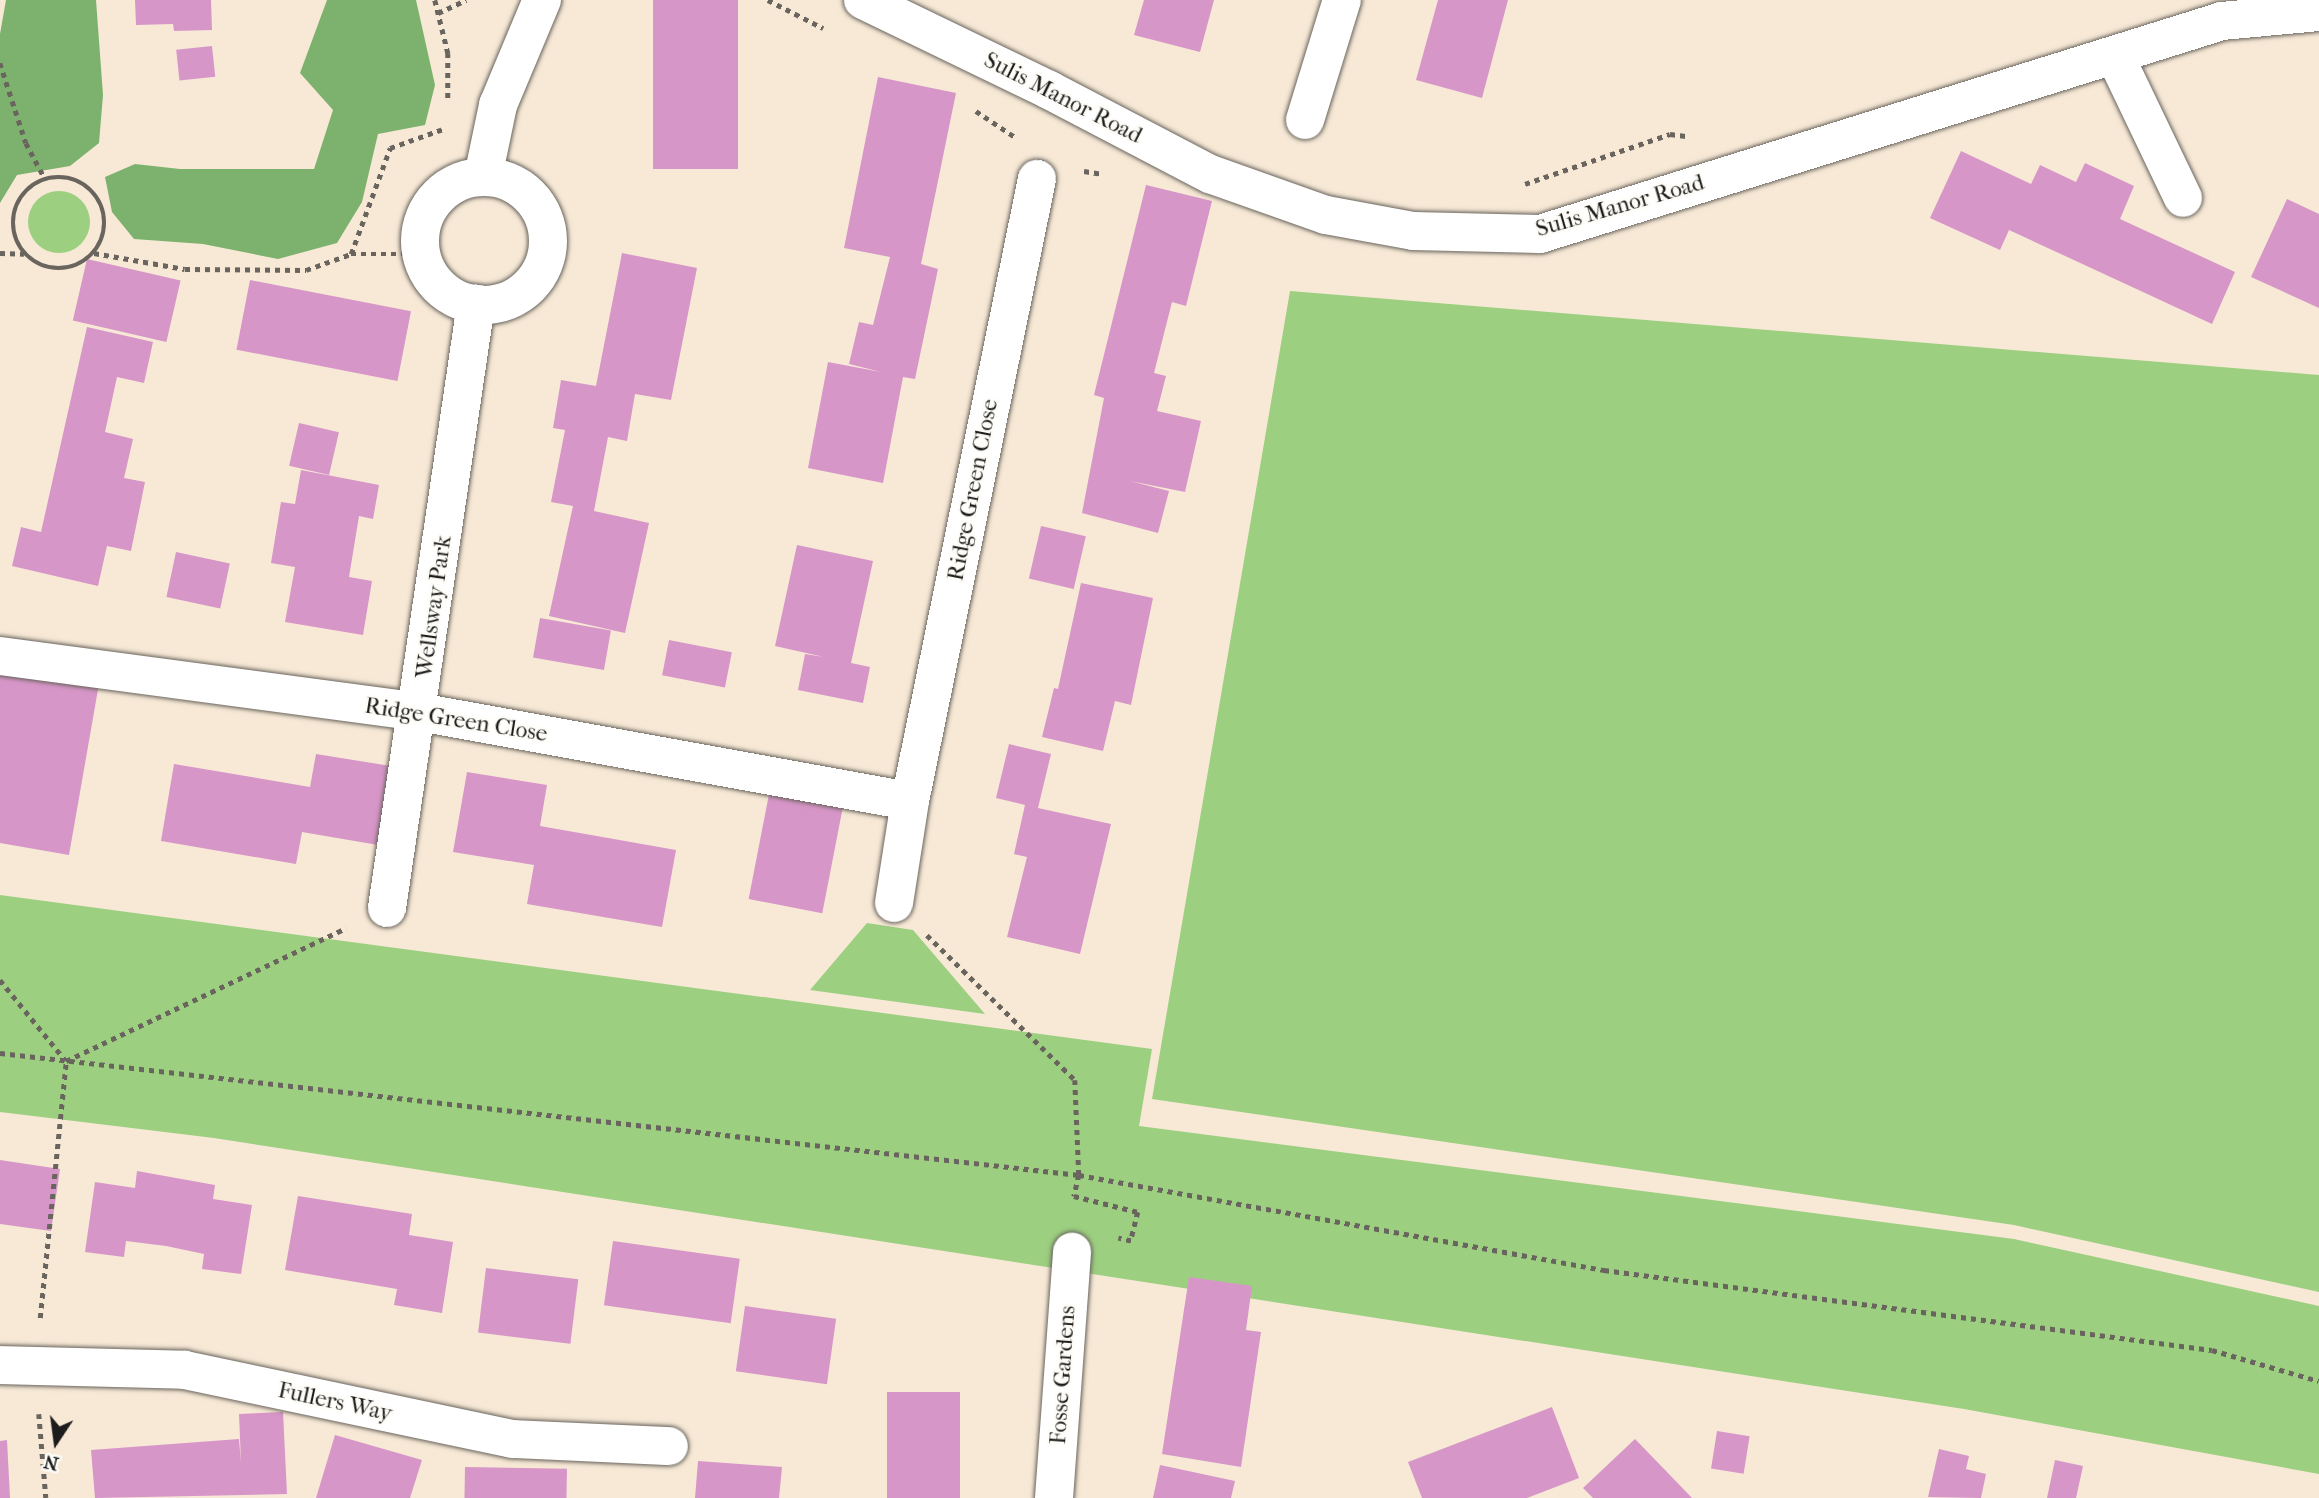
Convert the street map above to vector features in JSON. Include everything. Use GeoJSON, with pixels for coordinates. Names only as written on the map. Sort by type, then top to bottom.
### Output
{"type":"FeatureCollection","features":[{"type":"Feature","properties":{"kind":"street"},"geometry":{"type":"LineString","coordinates":[[483,177],[498,105],[542,0]]}},
{"type":"Feature","properties":{"kind":"street","name":"Sulis Manor Road"},"geometry":{"type":"LineString","coordinates":[[863,0],[1210,174],[1326,215],[1413,231],[1540,234],[2116,58],[2222,21],[2319,12]]}},
{"type":"Feature","properties":{"kind":"street"},"geometry":{"type":"LineString","coordinates":[[1305,120],[1342,0]]}},
{"type":"Feature","properties":{"kind":"street"},"geometry":{"type":"LineString","coordinates":[[2116,58],[2183,198]]}},
{"type":"Feature","properties":{"kind":"street"},"geometry":{"type":"LineString","coordinates":[[483,177],[503,180],[522,190],[541,214],[548,244],[544,264],[517,296],[497,304],[476,304],[441,288],[421,254],[420,236],[433,201],[464,180],[483,177]]}},
{"type":"Feature","properties":{"kind":"street","name":"Ridge Green Close"},"geometry":{"type":"LineString","coordinates":[[894,902],[910,801],[1037,179]]}},
{"type":"Feature","properties":{"kind":"street","name":"Wellsway Park"},"geometry":{"type":"LineString","coordinates":[[387,908],[419,712],[476,304]]}},
{"type":"Feature","properties":{"kind":"street","name":"Ridge Green Close"},"geometry":{"type":"LineString","coordinates":[[0,656],[419,712],[910,801]]}},
{"type":"Feature","properties":{"kind":"street","name":"Fosse Gardens"},"geometry":{"type":"LineString","coordinates":[[1054,1498],[1072,1252]]}},
{"type":"Feature","properties":{"kind":"street","name":"Fullers Way"},"geometry":{"type":"LineString","coordinates":[[18,1365],[185,1370],[513,1439],[669,1446]]}},
{"type":"Feature","properties":{"kind":"path"},"geometry":{"type":"LineString","coordinates":[[435,0],[448,53],[448,103]]}},
{"type":"Feature","properties":{"kind":"path"},"geometry":{"type":"LineString","coordinates":[[438,13],[466,0]]}},
{"type":"Feature","properties":{"kind":"path"},"geometry":{"type":"LineString","coordinates":[[0,63],[26,143],[45,178]]}},
{"type":"Feature","properties":{"kind":"path"},"geometry":{"type":"LineString","coordinates":[[351,254],[390,148],[448,128]]}},
{"type":"Feature","properties":{"kind":"path"},"geometry":{"type":"LineString","coordinates":[[1523,185],[1670,134],[1696,138]]}},
{"type":"Feature","properties":{"kind":"path"},"geometry":{"type":"LineString","coordinates":[[0,253],[25,254],[52,268],[67,268],[94,253],[105,226],[98,197],[75,179],[45,178],[31,185],[14,211],[16,241],[25,254]]}},
{"type":"Feature","properties":{"kind":"path"},"geometry":{"type":"LineString","coordinates":[[94,253],[185,269],[306,270],[351,254],[421,254]]}},
{"type":"Feature","properties":{"kind":"path"},"geometry":{"type":"LineString","coordinates":[[894,902],[1074,1080],[1079,1175],[1074,1196]]}},
{"type":"Feature","properties":{"kind":"path"},"geometry":{"type":"LineString","coordinates":[[66,1061],[387,908]]}},
{"type":"Feature","properties":{"kind":"path"},"geometry":{"type":"LineString","coordinates":[[0,980],[66,1061],[18,1365],[46,1498]]}},
{"type":"Feature","properties":{"kind":"path"},"geometry":{"type":"LineString","coordinates":[[0,1053],[1079,1175],[1604,1270],[2212,1350],[2319,1381]]}},
{"type":"Feature","properties":{"kind":"green space"},"geometry":{"type":"Polygon","coordinates":[[[6,0],[96,0],[103,95],[99,143],[70,166],[17,175],[0,203],[0,34],[6,0]]]}},
{"type":"Feature","properties":{"kind":"green space"},"geometry":{"type":"Polygon","coordinates":[[[327,0],[416,0],[435,85],[425,125],[378,134],[362,202],[337,243],[278,259],[203,244],[134,239],[112,212],[105,177],[135,164],[180,169],[314,169],[333,110],[300,73],[327,0]]]}},
{"type":"Feature","properties":{"kind":"green space"},"geometry":{"type":"Polygon","coordinates":[[[53,191],[65,191],[81,200],[88,210],[88,234],[81,244],[65,253],[53,253],[42,248],[33,239],[28,228],[28,216],[33,205],[42,196],[53,191]]]}},
{"type":"Feature","properties":{"kind":"green space"},"geometry":{"type":"Polygon","coordinates":[[[1290,291],[2319,375],[2319,1292],[2014,1225],[1152,1099],[1290,291]]]}},
{"type":"Feature","properties":{"kind":"green space"},"geometry":{"type":"Polygon","coordinates":[[[0,895],[1152,1049],[1139,1126],[2014,1239],[2319,1306],[2319,1474],[1964,1409],[214,1138],[0,1112],[0,895]]]}},
{"type":"Feature","properties":{"kind":"green space"},"geometry":{"type":"Polygon","coordinates":[[[867,923],[913,930],[985,1014],[810,990],[867,923]]]}},
{"type":"Feature","properties":{"kind":"building"},"geometry":{"type":"Polygon","coordinates":[[[135,0],[211,0],[212,30],[174,31],[173,24],[136,25],[135,0]]]}},
{"type":"Feature","properties":{"kind":"building"},"geometry":{"type":"Polygon","coordinates":[[[653,0],[738,0],[738,169],[653,169],[653,0]]]}},
{"type":"Feature","properties":{"kind":"building"},"geometry":{"type":"Polygon","coordinates":[[[1144,0],[1214,0],[1200,52],[1134,35],[1144,0]]]}},
{"type":"Feature","properties":{"kind":"building"},"geometry":{"type":"Polygon","coordinates":[[[1438,0],[1508,0],[1482,98],[1416,80],[1438,0]]]}},
{"type":"Feature","properties":{"kind":"building"},"geometry":{"type":"Polygon","coordinates":[[[212,46],[215,77],[179,81],[176,50],[212,46]]]}},
{"type":"Feature","properties":{"kind":"building"},"geometry":{"type":"Polygon","coordinates":[[[878,77],[956,93],[921,264],[938,269],[915,379],[903,377],[883,483],[808,468],[828,362],[881,372],[849,364],[859,322],[873,325],[890,257],[844,248],[878,77]]]}},
{"type":"Feature","properties":{"kind":"building"},"geometry":{"type":"Polygon","coordinates":[[[1961,151],[2031,184],[2040,165],[2076,182],[2085,163],[2134,186],[2120,219],[2235,272],[2212,324],[2009,230],[2000,250],[1930,218],[1961,151]]]}},
{"type":"Feature","properties":{"kind":"building"},"geometry":{"type":"Polygon","coordinates":[[[1146,185],[1212,201],[1186,306],[1172,302],[1154,373],[1166,376],[1157,411],[1201,421],[1185,492],[1130,481],[1169,491],[1158,533],[1082,513],[1104,398],[1094,395],[1146,185]]]}},
{"type":"Feature","properties":{"kind":"building"},"geometry":{"type":"Polygon","coordinates":[[[2287,199],[2319,214],[2319,308],[2251,277],[2287,199]]]}},
{"type":"Feature","properties":{"kind":"building"},"geometry":{"type":"Polygon","coordinates":[[[622,253],[697,268],[671,400],[635,394],[627,441],[608,437],[594,511],[649,523],[625,633],[549,616],[573,506],[551,502],[565,430],[553,428],[561,380],[596,386],[622,253]]]}},
{"type":"Feature","properties":{"kind":"building"},"geometry":{"type":"Polygon","coordinates":[[[87,259],[181,281],[166,342],[73,320],[87,259]]]}},
{"type":"Feature","properties":{"kind":"building"},"geometry":{"type":"Polygon","coordinates":[[[250,280],[411,311],[397,381],[236,350],[250,280]]]}},
{"type":"Feature","properties":{"kind":"building"},"geometry":{"type":"Polygon","coordinates":[[[87,327],[153,342],[144,383],[117,377],[105,432],[133,439],[124,478],[145,482],[131,551],[107,546],[98,586],[12,566],[21,527],[41,532],[87,327]]]}},
{"type":"Feature","properties":{"kind":"building"},"geometry":{"type":"Polygon","coordinates":[[[299,423],[339,432],[329,475],[289,466],[299,423]]]}},
{"type":"Feature","properties":{"kind":"building"},"geometry":{"type":"Polygon","coordinates":[[[301,470],[379,485],[373,519],[359,516],[349,577],[372,581],[363,635],[285,622],[295,567],[271,563],[281,502],[295,504],[301,470]]]}},
{"type":"Feature","properties":{"kind":"building"},"geometry":{"type":"Polygon","coordinates":[[[1041,526],[1086,536],[1074,589],[1029,579],[1041,526]]]}},
{"type":"Feature","properties":{"kind":"building"},"geometry":{"type":"Polygon","coordinates":[[[797,545],[873,561],[851,663],[870,667],[863,703],[798,690],[805,654],[824,657],[775,646],[797,545]]]}},
{"type":"Feature","properties":{"kind":"building"},"geometry":{"type":"Polygon","coordinates":[[[176,552],[230,563],[220,608],[166,597],[176,552]]]}},
{"type":"Feature","properties":{"kind":"building"},"geometry":{"type":"Polygon","coordinates":[[[1081,583],[1153,598],[1131,705],[1115,701],[1103,751],[1042,737],[1054,688],[1058,689],[1081,583]]]}},
{"type":"Feature","properties":{"kind":"building"},"geometry":{"type":"Polygon","coordinates":[[[540,618],[611,631],[604,670],[533,657],[540,618]]]}},
{"type":"Feature","properties":{"kind":"building"},"geometry":{"type":"Polygon","coordinates":[[[669,640],[732,652],[725,688],[662,675],[669,640]]]}},
{"type":"Feature","properties":{"kind":"building"},"geometry":{"type":"Polygon","coordinates":[[[0,675],[100,678],[69,855],[0,843],[0,675]]]}},
{"type":"Feature","properties":{"kind":"building"},"geometry":{"type":"Polygon","coordinates":[[[1009,744],[1051,754],[1038,808],[1111,824],[1080,954],[1007,937],[1027,857],[1014,854],[1025,805],[996,798],[1009,744]]]}},
{"type":"Feature","properties":{"kind":"building"},"geometry":{"type":"Polygon","coordinates":[[[316,754],[397,767],[384,846],[302,832],[296,864],[161,841],[174,764],[310,787],[316,754]]]}},
{"type":"Feature","properties":{"kind":"building"},"geometry":{"type":"Polygon","coordinates":[[[467,772],[547,785],[540,826],[676,850],[662,927],[527,904],[534,865],[453,852],[467,772]]]}},
{"type":"Feature","properties":{"kind":"building"},"geometry":{"type":"Polygon","coordinates":[[[770,789],[844,803],[822,913],[749,899],[770,789]]]}},
{"type":"Feature","properties":{"kind":"building"},"geometry":{"type":"Polygon","coordinates":[[[0,1160],[60,1169],[51,1231],[0,1224],[0,1160]]]}},
{"type":"Feature","properties":{"kind":"building"},"geometry":{"type":"Polygon","coordinates":[[[137,1171],[215,1185],[213,1199],[252,1205],[241,1274],[202,1269],[204,1254],[166,1246],[126,1241],[124,1257],[85,1252],[95,1182],[135,1188],[137,1171]]]}},
{"type":"Feature","properties":{"kind":"building"},"geometry":{"type":"Polygon","coordinates":[[[298,1196],[412,1214],[409,1235],[453,1242],[442,1313],[394,1305],[397,1289],[285,1270],[298,1196]]]}},
{"type":"Feature","properties":{"kind":"building"},"geometry":{"type":"Polygon","coordinates":[[[613,1241],[740,1259],[731,1323],[604,1305],[613,1241]]]}},
{"type":"Feature","properties":{"kind":"building"},"geometry":{"type":"Polygon","coordinates":[[[486,1268],[578,1279],[570,1344],[478,1333],[486,1268]]]}},
{"type":"Feature","properties":{"kind":"building"},"geometry":{"type":"Polygon","coordinates":[[[1189,1277],[1252,1286],[1246,1330],[1261,1332],[1241,1467],[1162,1454],[1189,1277]]]}},
{"type":"Feature","properties":{"kind":"building"},"geometry":{"type":"Polygon","coordinates":[[[745,1306],[836,1319],[827,1384],[736,1371],[745,1306]]]}},
{"type":"Feature","properties":{"kind":"building"},"geometry":{"type":"Polygon","coordinates":[[[887,1392],[960,1392],[960,1498],[887,1498],[887,1392]]]}},
{"type":"Feature","properties":{"kind":"building"},"geometry":{"type":"Polygon","coordinates":[[[1552,1407],[1579,1478],[1527,1498],[1422,1498],[1408,1462],[1552,1407]]]}},
{"type":"Feature","properties":{"kind":"building"},"geometry":{"type":"Polygon","coordinates":[[[283,1412],[287,1494],[95,1498],[91,1450],[239,1439],[241,1463],[239,1414],[283,1412]]]}},
{"type":"Feature","properties":{"kind":"building"},"geometry":{"type":"Polygon","coordinates":[[[1717,1431],[1750,1436],[1744,1474],[1711,1469],[1717,1431]]]}},
{"type":"Feature","properties":{"kind":"building"},"geometry":{"type":"Polygon","coordinates":[[[335,1435],[422,1460],[410,1498],[316,1498],[335,1435]]]}},
{"type":"Feature","properties":{"kind":"building"},"geometry":{"type":"Polygon","coordinates":[[[1635,1439],[1692,1498],[1593,1498],[1583,1488],[1635,1439]]]}},
{"type":"Feature","properties":{"kind":"building"},"geometry":{"type":"Polygon","coordinates":[[[7,1440],[10,1498],[0,1498],[0,1441],[7,1440]]]}},
{"type":"Feature","properties":{"kind":"building"},"geometry":{"type":"Polygon","coordinates":[[[1939,1449],[1969,1456],[1966,1469],[1986,1474],[1981,1498],[1928,1497],[1939,1449]]]}},
{"type":"Feature","properties":{"kind":"building"},"geometry":{"type":"Polygon","coordinates":[[[2055,1460],[2083,1466],[2076,1498],[2047,1498],[2055,1460]]]}},
{"type":"Feature","properties":{"kind":"building"},"geometry":{"type":"Polygon","coordinates":[[[698,1461],[782,1467],[779,1498],[695,1498],[698,1461]]]}},
{"type":"Feature","properties":{"kind":"building"},"geometry":{"type":"Polygon","coordinates":[[[1160,1465],[1235,1481],[1231,1498],[1153,1498],[1160,1465]]]}},
{"type":"Feature","properties":{"kind":"building"},"geometry":{"type":"Polygon","coordinates":[[[465,1467],[567,1469],[566,1498],[464,1498],[465,1467]]]}}]}
